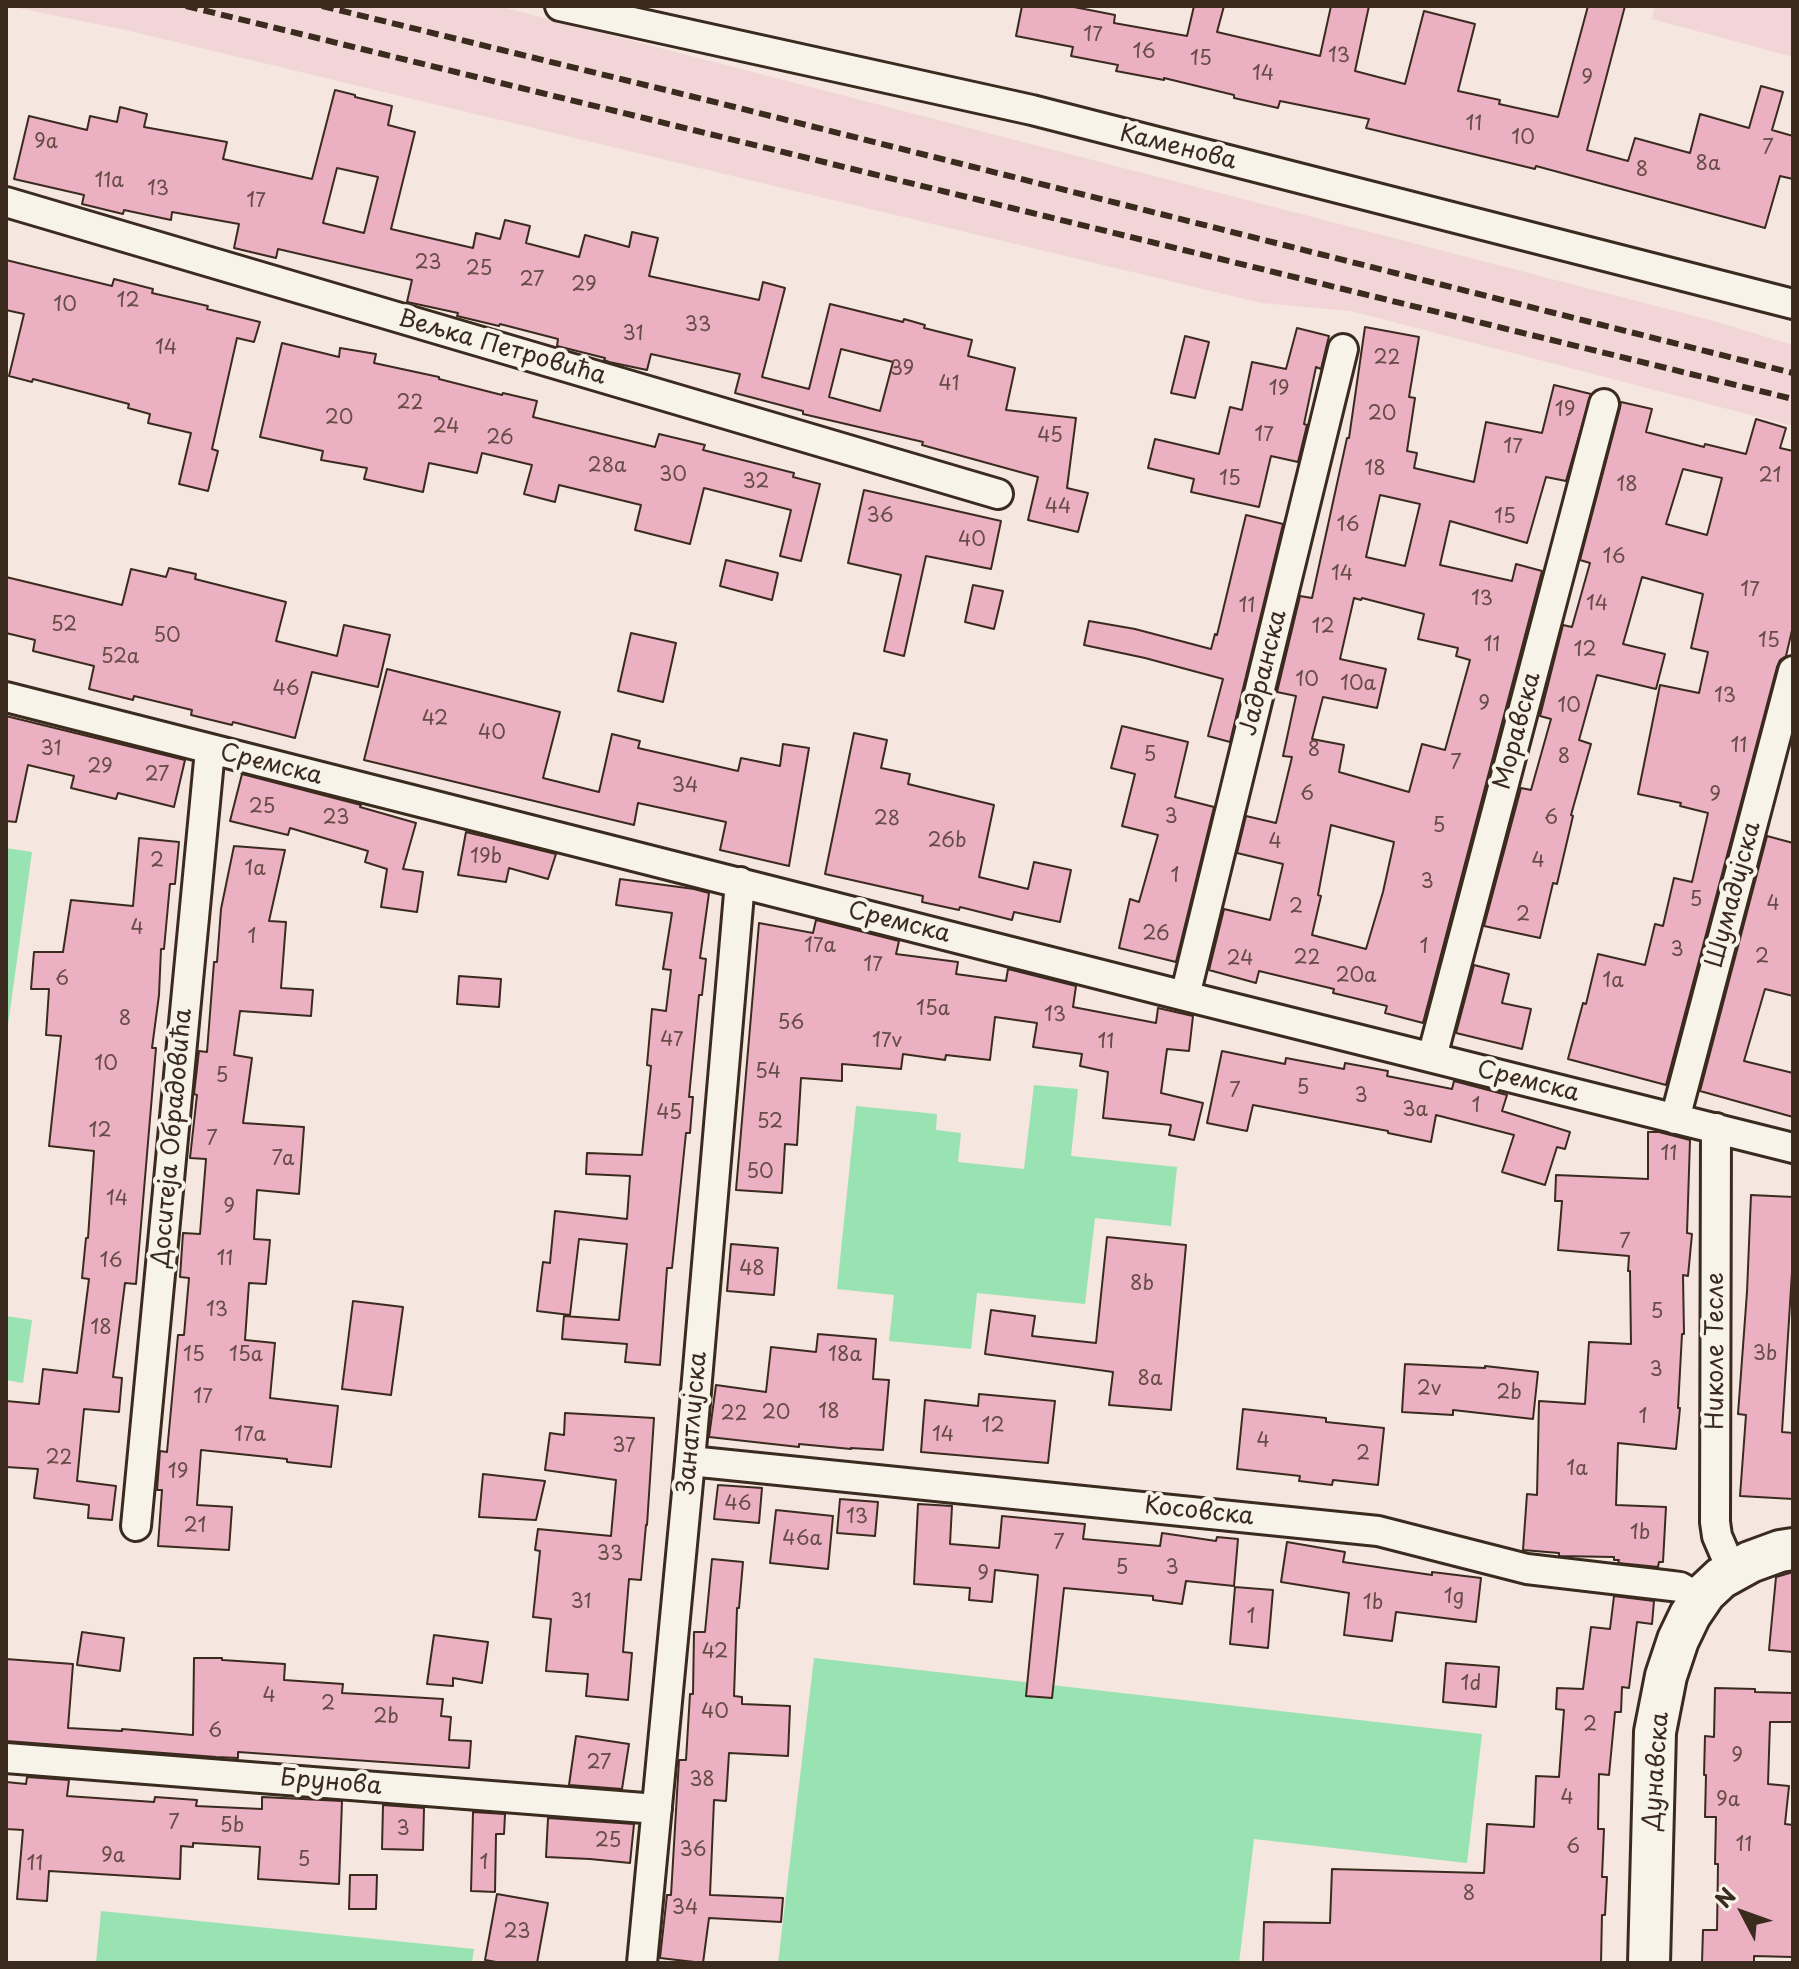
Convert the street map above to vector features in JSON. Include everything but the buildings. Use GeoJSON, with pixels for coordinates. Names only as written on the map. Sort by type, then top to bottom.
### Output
{"type":"FeatureCollection","features":[{"type":"Feature","properties":{"kind":"main road","name":"Дунавска"},"geometry":{"type":"LineString","coordinates":[[1649,1963],[1655,1732],[1674,1652],[1690,1615],[1715,1583],[1750,1562],[1793,1549]]}},
{"type":"Feature","properties":{"kind":"street","name":"Каменова"},"geometry":{"type":"LineString","coordinates":[[560,6],[1032,110],[1793,304]]}},
{"type":"Feature","properties":{"kind":"street","name":"Вељка Петровића"},"geometry":{"type":"LineString","coordinates":[[6,202],[998,494]]}},
{"type":"Feature","properties":{"kind":"street","name":"Јадранска"},"geometry":{"type":"LineString","coordinates":[[1185,996],[1343,349]]}},
{"type":"Feature","properties":{"kind":"street","name":"Моравска"},"geometry":{"type":"LineString","coordinates":[[1432,1057],[1604,404]]}},
{"type":"Feature","properties":{"kind":"street","name":"Шумадијска"},"geometry":{"type":"LineString","coordinates":[[1675,1119],[1793,671]]}},
{"type":"Feature","properties":{"kind":"street","name":"Сремска"},"geometry":{"type":"LineString","coordinates":[[6,697],[1793,1148]]}},
{"type":"Feature","properties":{"kind":"street","name":"Доситеја Обрадовића"},"geometry":{"type":"LineString","coordinates":[[136,1526],[210,750]]}},
{"type":"Feature","properties":{"kind":"street","name":"Занатлијска"},"geometry":{"type":"LineString","coordinates":[[642,1963],[690,1461],[740,882]]}},
{"type":"Feature","properties":{"kind":"street","name":"Николе Тесле"},"geometry":{"type":"LineString","coordinates":[[1716,1128],[1715,1522],[1717,1536],[1732,1571]]}},
{"type":"Feature","properties":{"kind":"street","name":"Косовска"},"geometry":{"type":"LineString","coordinates":[[690,1461],[1349,1527],[1407,1537],[1527,1569],[1680,1587],[1701,1599]]}},
{"type":"Feature","properties":{"kind":"street","name":"Брунова"},"geometry":{"type":"LineString","coordinates":[[6,1758],[657,1809]]}},
{"type":"Feature","properties":{"kind":"shaded area"},"geometry":{"type":"Polygon","coordinates":[[[9,6],[498,6],[1714,321],[1793,345],[1793,426],[1351,311],[1261,303],[130,31],[9,6]]]}},
{"type":"Feature","properties":{"kind":"shaded area"},"geometry":{"type":"Polygon","coordinates":[[[1655,6],[1793,6],[1793,57],[1652,19],[1655,6]]]}},
{"type":"Feature","properties":{"kind":"green space"},"geometry":{"type":"Polygon","coordinates":[[[6,848],[32,852],[6,1039],[6,848]]]}},
{"type":"Feature","properties":{"kind":"green space"},"geometry":{"type":"Polygon","coordinates":[[[1034,1085],[1078,1089],[1071,1156],[1177,1167],[1171,1226],[1095,1218],[1085,1304],[977,1293],[971,1349],[889,1341],[894,1295],[837,1289],[856,1106],[937,1114],[936,1130],[961,1133],[958,1162],[1024,1169],[1034,1085]]]}},
{"type":"Feature","properties":{"kind":"green space"},"geometry":{"type":"Polygon","coordinates":[[[6,1316],[32,1320],[23,1383],[6,1380],[6,1316]]]}},
{"type":"Feature","properties":{"kind":"green space"},"geometry":{"type":"Polygon","coordinates":[[[814,1658],[1482,1734],[1467,1863],[1254,1839],[1239,1963],[778,1963],[814,1658]]]}},
{"type":"Feature","properties":{"kind":"green space"},"geometry":{"type":"Polygon","coordinates":[[[101,1911],[474,1949],[472,1963],[96,1963],[101,1911]]]}},
{"type":"Feature","properties":{"kind":"railway"},"geometry":{"type":"LineString","coordinates":[[186,6],[1793,399]]}},
{"type":"Feature","properties":{"kind":"railway"},"geometry":{"type":"LineString","coordinates":[[322,6],[1793,373]]}}]}
